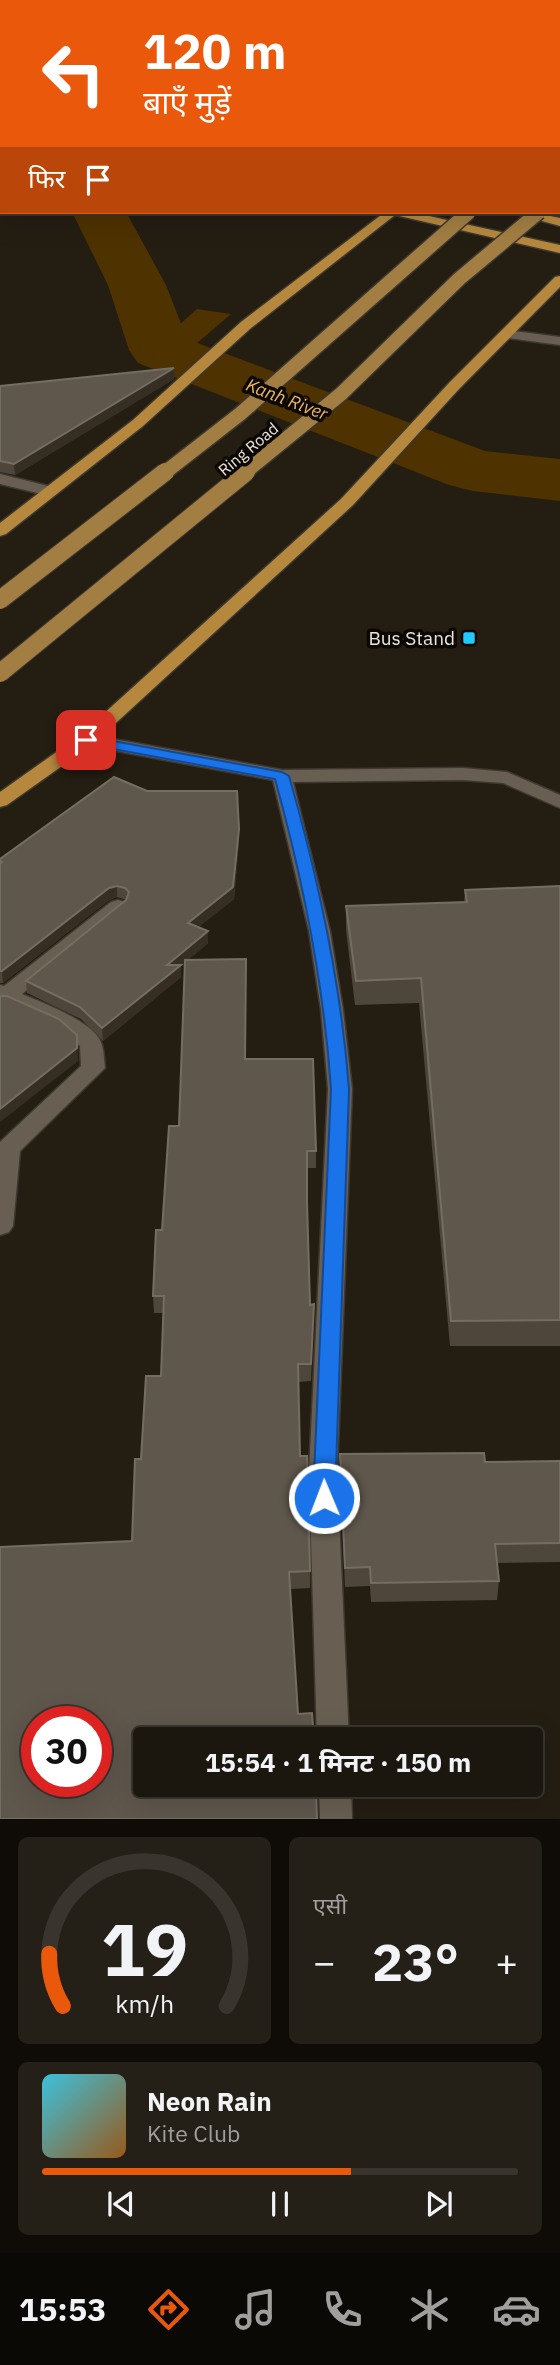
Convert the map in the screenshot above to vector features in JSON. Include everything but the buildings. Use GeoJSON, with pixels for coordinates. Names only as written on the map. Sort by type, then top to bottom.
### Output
{"type":"FeatureCollection","features":[{"type":"Feature","properties":{"kind":"highway"},"geometry":{"type":"LineString","coordinates":[[0,531],[138,423],[246,325],[391,214]]}},
{"type":"Feature","properties":{"kind":"highway"},"geometry":{"type":"LineString","coordinates":[[403,214],[560,249]]}},
{"type":"Feature","properties":{"kind":"highway"},"geometry":{"type":"LineString","coordinates":[[524,214],[560,222]]}},
{"type":"Feature","properties":{"kind":"highway"},"geometry":{"type":"LineString","coordinates":[[0,801],[86,740],[347,502],[454,386],[560,280]]}},
{"type":"Feature","properties":{"kind":"main road","name":"Ring Road"},"geometry":{"type":"LineString","coordinates":[[0,600],[240,414],[467,214]]}},
{"type":"Feature","properties":{"kind":"main road","name":"Ring Road"},"geometry":{"type":"LineString","coordinates":[[0,673],[341,394],[459,279],[537,214]]}},
{"type":"Feature","properties":{"kind":"street"},"geometry":{"type":"LineString","coordinates":[[506,334],[560,341]]}},
{"type":"Feature","properties":{"kind":"street"},"geometry":{"type":"LineString","coordinates":[[0,477],[50,491]]}},
{"type":"Feature","properties":{"kind":"street"},"geometry":{"type":"LineString","coordinates":[[86,740],[282,776],[463,774],[507,778],[560,802]]}},
{"type":"Feature","properties":{"kind":"street"},"geometry":{"type":"LineString","coordinates":[[282,776],[305,859],[337,1049],[340,1089],[323,1472],[333,1727]]}},
{"type":"Feature","properties":{"kind":"street"},"geometry":{"type":"LineString","coordinates":[[0,1226],[4,1151],[93,1068],[92,1044],[69,1024],[2,995],[118,906]]}},
{"type":"Feature","properties":{"kind":"street"},"geometry":{"type":"LineString","coordinates":[[335,1797],[336,1819]]}},
{"type":"Feature","properties":{"kind":"shaded area"},"geometry":{"type":"Polygon","coordinates":[[[197,309],[231,314],[196,344],[167,336],[197,309]]]}},
{"type":"Feature","properties":{"kind":"waterway","name":"Kanh River"},"geometry":{"type":"LineString","coordinates":[[100,214],[137,285],[160,350],[473,470],[560,480]]}},
{"type":"Feature","properties":{"kind":"place","name":"Bus Stand"},"geometry":{"type":"Point","coordinates":[469,638]}},
{"type":"Feature","properties":{"kind":"route"},"geometry":{"type":"LineString","coordinates":[[86,740],[282,776],[305,859],[337,1049],[340,1089],[324,1498]]}}]}
